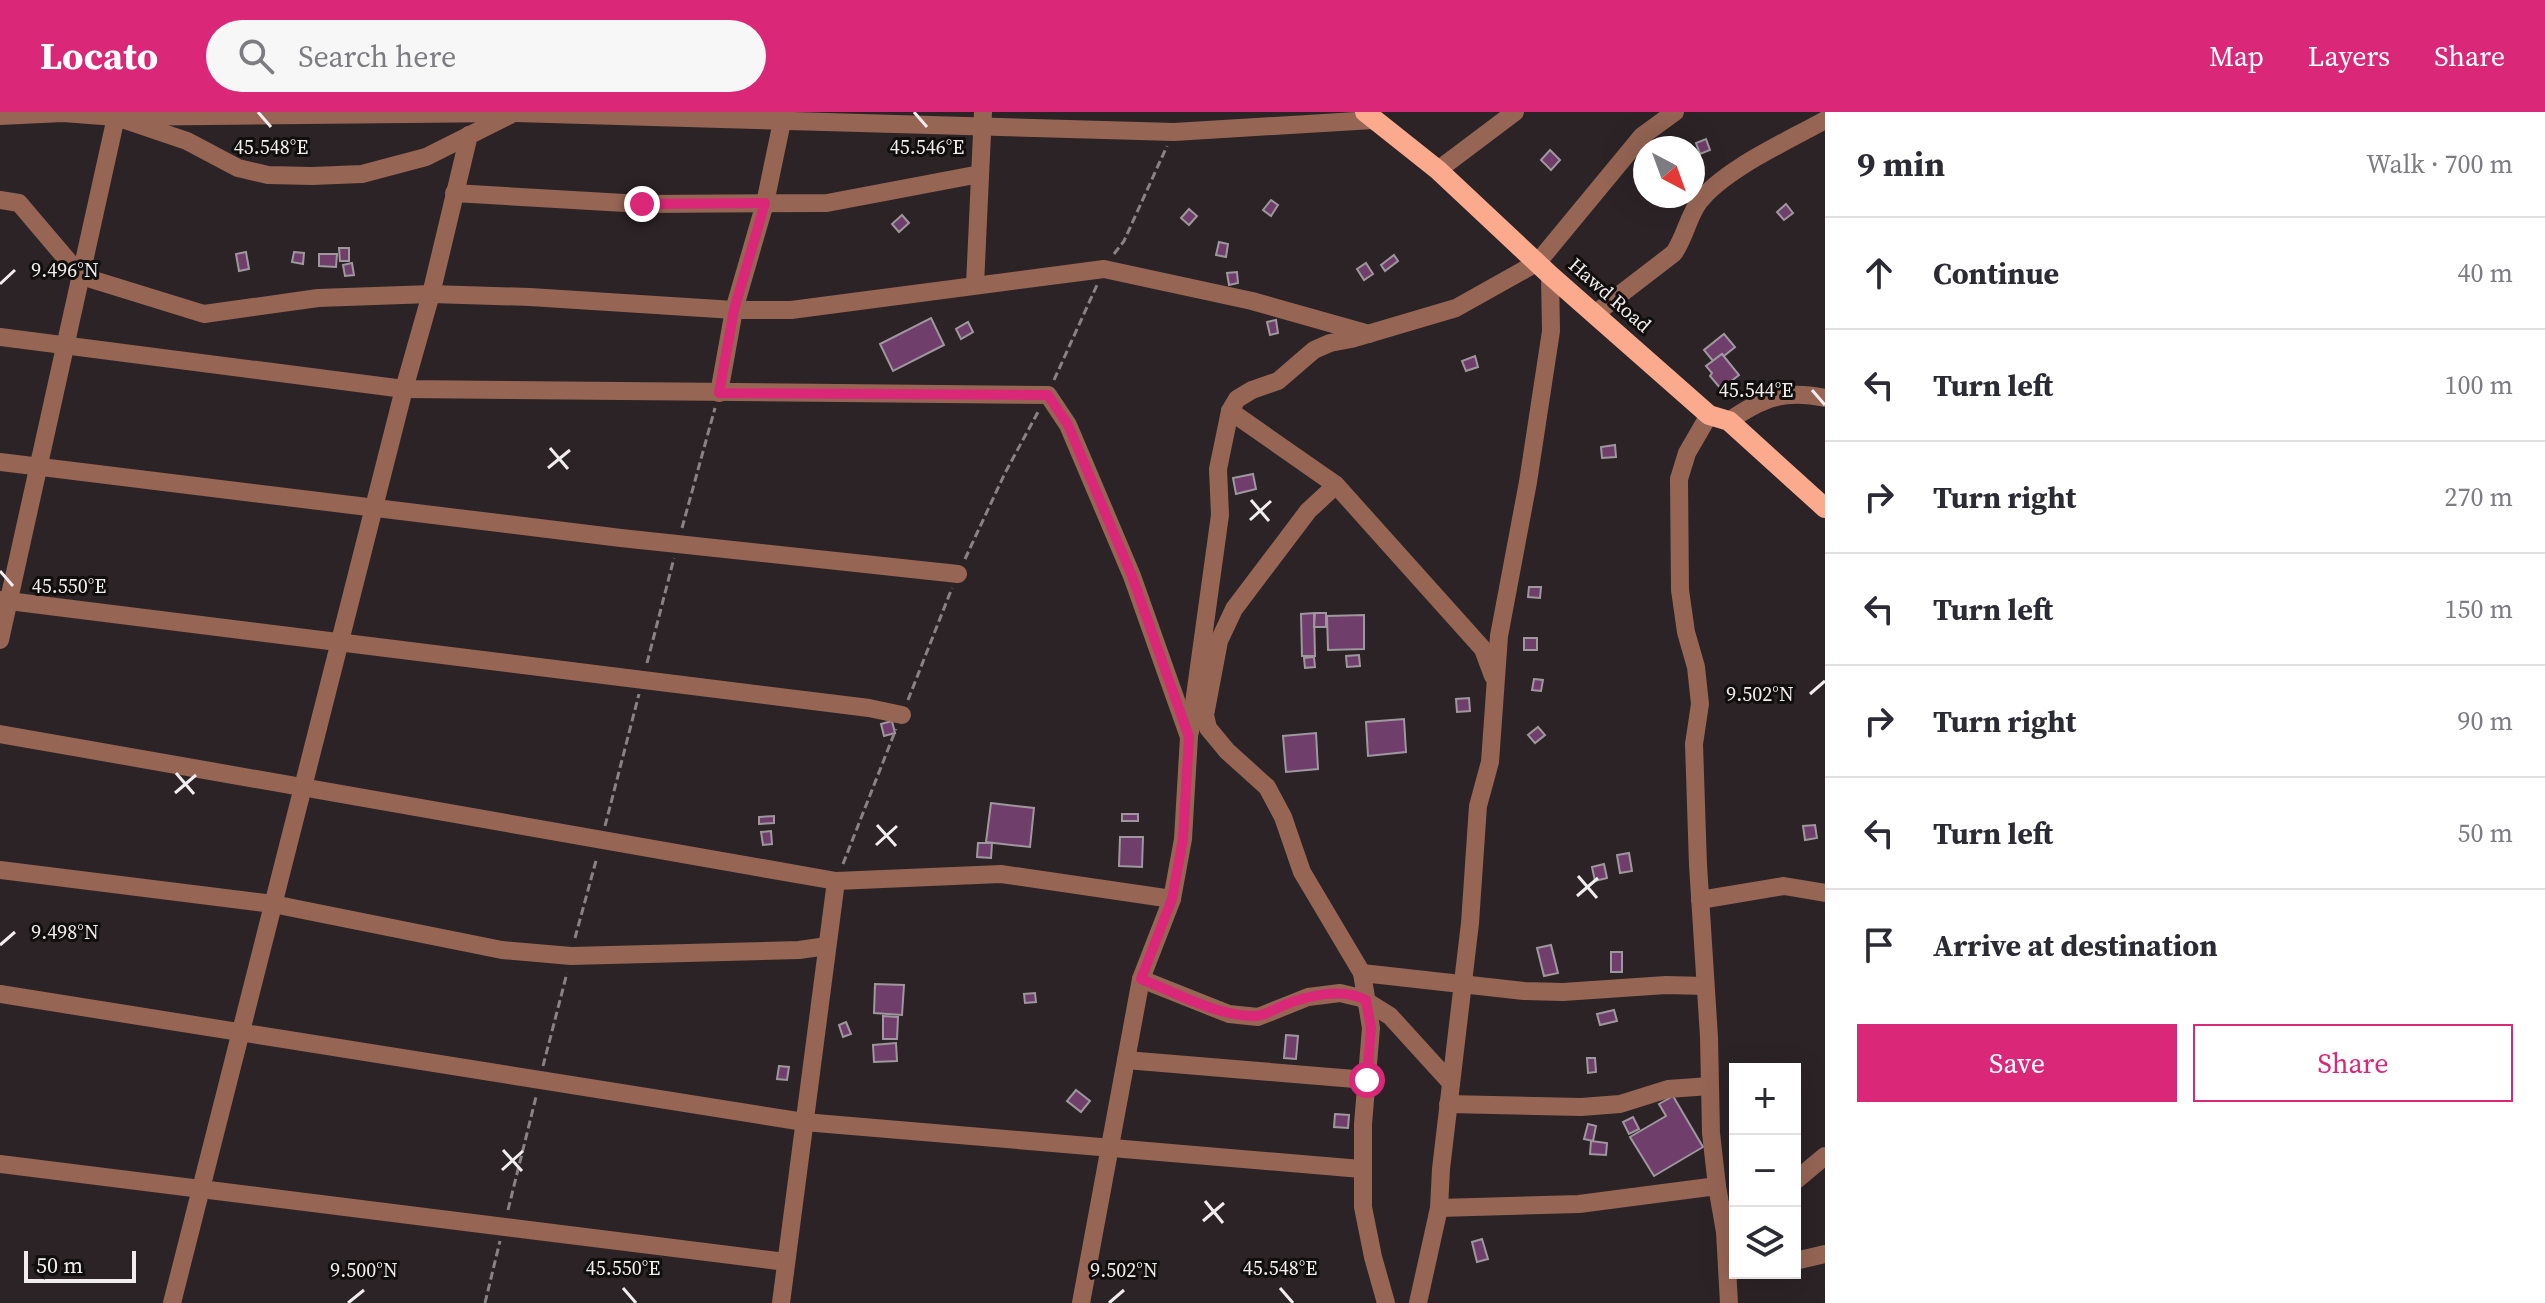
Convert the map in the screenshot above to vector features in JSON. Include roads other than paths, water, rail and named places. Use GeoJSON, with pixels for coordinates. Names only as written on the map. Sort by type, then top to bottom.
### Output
{"type":"FeatureCollection","features":[{"type":"Feature","properties":{"kind":"main road","name":"Hawd Road"},"geometry":{"type":"LineString","coordinates":[[1369,116],[1438,170],[1544,268],[1825,508]]}},
{"type":"Feature","properties":{"kind":"street"},"geometry":{"type":"LineString","coordinates":[[0,116],[63,112],[116,117],[516,112],[983,120],[1174,132],[1369,116]]}},
{"type":"Feature","properties":{"kind":"street"},"geometry":{"type":"LineString","coordinates":[[116,117],[187,141],[238,168],[268,175],[312,176],[362,174],[426,157],[516,112]]}},
{"type":"Feature","properties":{"kind":"street"},"geometry":{"type":"LineString","coordinates":[[1438,170],[1515,112]]}},
{"type":"Feature","properties":{"kind":"street"},"geometry":{"type":"LineString","coordinates":[[1081,1303],[1141,979],[1172,899],[1183,839],[1189,737],[1220,515],[1218,469],[1230,411],[1237,399],[1278,381],[1314,350],[1456,308],[1544,268],[1642,136],[1675,112]]}},
{"type":"Feature","properties":{"kind":"street"},"geometry":{"type":"LineString","coordinates":[[0,640],[4,600],[39,467],[116,117]]}},
{"type":"Feature","properties":{"kind":"street"},"geometry":{"type":"LineString","coordinates":[[719,393],[734,310],[765,203],[783,117]]}},
{"type":"Feature","properties":{"kind":"street"},"geometry":{"type":"LineString","coordinates":[[975,285],[983,120]]}},
{"type":"Feature","properties":{"kind":"street"},"geometry":{"type":"LineString","coordinates":[[1596,313],[1674,253],[1683,240],[1697,205],[1709,190],[1730,174],[1825,120]]}},
{"type":"Feature","properties":{"kind":"street"},"geometry":{"type":"LineString","coordinates":[[172,1303],[469,135]]}},
{"type":"Feature","properties":{"kind":"street"},"geometry":{"type":"LineString","coordinates":[[454,193],[642,204],[827,203],[980,174]]}},
{"type":"Feature","properties":{"kind":"street"},"geometry":{"type":"LineString","coordinates":[[0,200],[19,203],[81,276],[204,314],[318,298],[431,294],[734,310],[791,310],[1104,269],[1252,301],[1369,334]]}},
{"type":"Feature","properties":{"kind":"street"},"geometry":{"type":"LineString","coordinates":[[1418,1303],[1439,1208],[1463,986],[1478,806],[1490,762],[1499,636],[1526,496],[1551,331],[1544,268]]}},
{"type":"Feature","properties":{"kind":"street"},"geometry":{"type":"LineString","coordinates":[[0,337],[404,389],[1048,395],[1068,425],[1132,576],[1189,737]]}},
{"type":"Feature","properties":{"kind":"street"},"geometry":{"type":"LineString","coordinates":[[1729,1225],[1717,1186],[1711,1133],[1694,744],[1700,704],[1696,667],[1686,632],[1680,590],[1679,479],[1687,453],[1719,418],[1786,394],[1825,398]]}},
{"type":"Feature","properties":{"kind":"street"},"geometry":{"type":"LineString","coordinates":[[1230,411],[1336,485],[1483,649],[1496,682]]}},
{"type":"Feature","properties":{"kind":"street"},"geometry":{"type":"LineString","coordinates":[[0,462],[621,538],[958,574]]}},
{"type":"Feature","properties":{"kind":"street"},"geometry":{"type":"LineString","coordinates":[[1336,485],[1308,511],[1234,609],[1219,641],[1205,715],[1208,728],[1227,751],[1267,787],[1283,817],[1302,872],[1362,973],[1371,1028],[1361,1169],[1363,1207],[1386,1303]]}},
{"type":"Feature","properties":{"kind":"street"},"geometry":{"type":"LineString","coordinates":[[4,600],[854,706],[902,715]]}},
{"type":"Feature","properties":{"kind":"street"},"geometry":{"type":"LineString","coordinates":[[0,734],[836,881],[1001,874],[1172,899]]}},
{"type":"Feature","properties":{"kind":"street"},"geometry":{"type":"LineString","coordinates":[[0,870],[273,904],[502,950],[571,956],[799,950],[827,946]]}},
{"type":"Feature","properties":{"kind":"street"},"geometry":{"type":"LineString","coordinates":[[781,1303],[836,881]]}},
{"type":"Feature","properties":{"kind":"street"},"geometry":{"type":"LineString","coordinates":[[1700,900],[1784,886],[1825,893]]}},
{"type":"Feature","properties":{"kind":"street"},"geometry":{"type":"LineString","coordinates":[[1362,973],[1463,986],[1563,992],[1635,986],[1705,986]]}},
{"type":"Feature","properties":{"kind":"street"},"geometry":{"type":"LineString","coordinates":[[1141,979],[1229,1014],[1243,1016],[1258,1017],[1285,1005],[1340,993],[1366,1000],[1390,1016],[1451,1083]]}},
{"type":"Feature","properties":{"kind":"street"},"geometry":{"type":"LineString","coordinates":[[0,994],[804,1122],[1361,1169]]}},
{"type":"Feature","properties":{"kind":"street"},"geometry":{"type":"LineString","coordinates":[[1126,1060],[1367,1080]]}},
{"type":"Feature","properties":{"kind":"street"},"geometry":{"type":"LineString","coordinates":[[1448,1104],[1581,1107],[1620,1104],[1668,1089],[1710,1086]]}},
{"type":"Feature","properties":{"kind":"street"},"geometry":{"type":"LineString","coordinates":[[1801,1176],[1825,1156]]}},
{"type":"Feature","properties":{"kind":"street"},"geometry":{"type":"LineString","coordinates":[[0,1164],[786,1262]]}},
{"type":"Feature","properties":{"kind":"street"},"geometry":{"type":"LineString","coordinates":[[1439,1208],[1579,1204],[1717,1186]]}},
{"type":"Feature","properties":{"kind":"street"},"geometry":{"type":"LineString","coordinates":[[1801,1260],[1825,1254]]}},
{"type":"Feature","properties":{"kind":"street"},"geometry":{"type":"LineString","coordinates":[[1729,1303],[1735,1279]]}}]}
